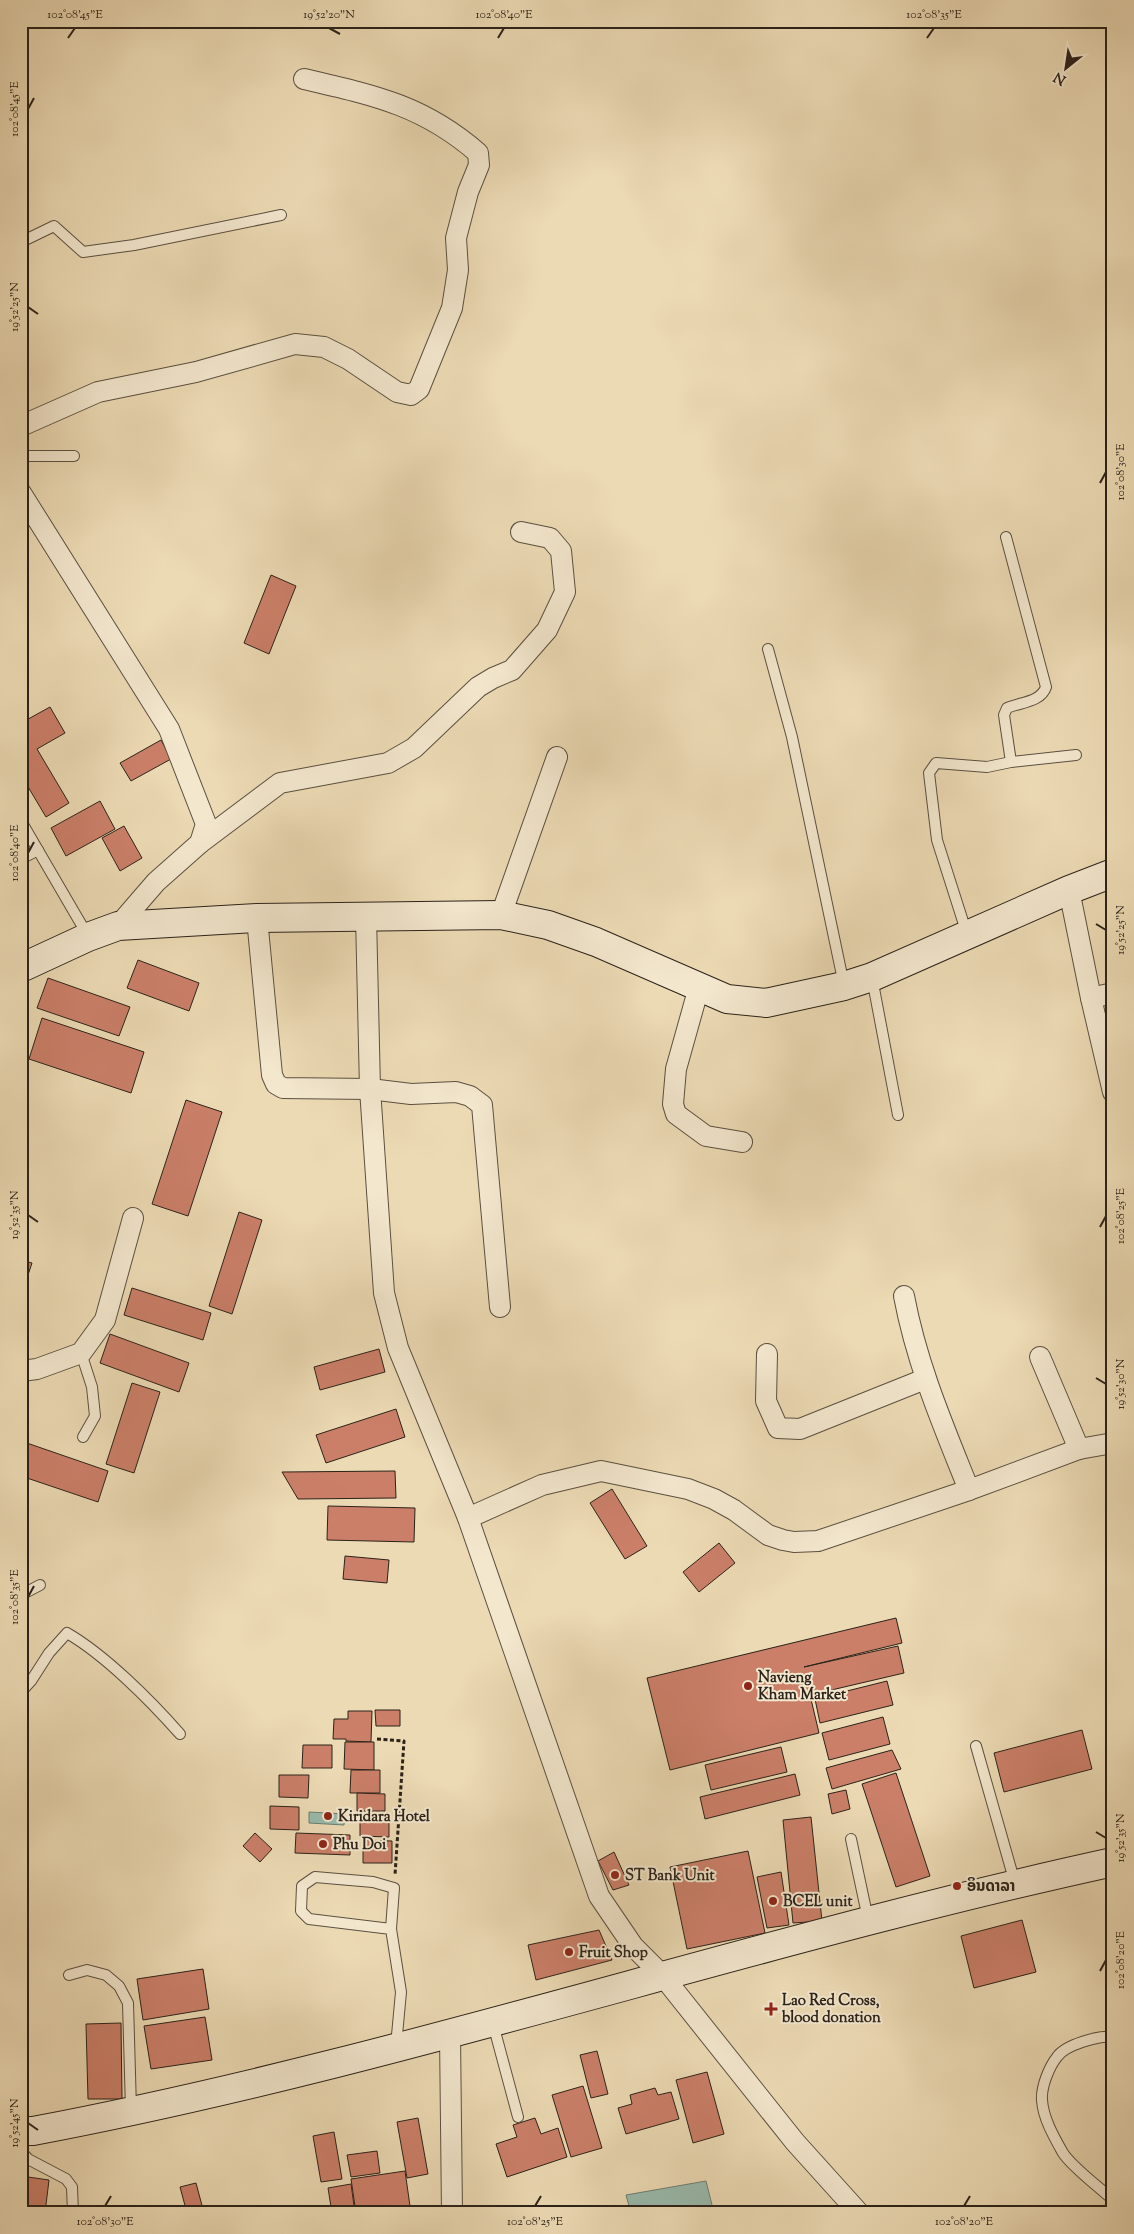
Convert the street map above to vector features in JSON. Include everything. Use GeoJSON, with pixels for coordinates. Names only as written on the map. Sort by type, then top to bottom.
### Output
{"type":"FeatureCollection","features":[{"type":"Feature","properties":{"kind":"street"},"geometry":{"type":"LineString","coordinates":[[21,426],[98,392],[196,372],[295,344],[324,347],[348,359],[397,392],[411,395],[419,389],[452,308],[458,270],[456,238],[468,192],[479,165],[478,153],[430,118],[392,101],[304,79]]}},
{"type":"Feature","properties":{"kind":"street"},"geometry":{"type":"LineString","coordinates":[[21,493],[168,729],[204,816],[206,824],[200,843]]}},
{"type":"Feature","properties":{"kind":"street"},"geometry":{"type":"LineString","coordinates":[[118,926],[156,882],[200,843],[280,783],[388,763],[414,748],[478,687],[512,670],[547,630],[565,592],[561,551],[550,538],[521,532]]}},
{"type":"Feature","properties":{"kind":"street"},"geometry":{"type":"LineString","coordinates":[[501,914],[557,757]]}},
{"type":"Feature","properties":{"kind":"street"},"geometry":{"type":"LineString","coordinates":[[21,968],[88,937],[118,926],[257,918],[501,914],[548,925],[596,942],[726,999],[766,1004],[844,986],[872,977],[967,934],[1113,873]]}},
{"type":"Feature","properties":{"kind":"street"},"geometry":{"type":"LineString","coordinates":[[1070,890],[1091,998],[1113,1092]]}},
{"type":"Feature","properties":{"kind":"street"},"geometry":{"type":"LineString","coordinates":[[366,916],[370,1089],[384,1293],[398,1348],[468,1518],[599,1896],[634,1946],[662,1975],[795,2142],[859,2213]]}},
{"type":"Feature","properties":{"kind":"street"},"geometry":{"type":"LineString","coordinates":[[257,918],[272,1075],[276,1084],[283,1088],[370,1089],[411,1094],[456,1092],[470,1096],[482,1105],[500,1307]]}},
{"type":"Feature","properties":{"kind":"street"},"geometry":{"type":"LineString","coordinates":[[699,987],[676,1070],[672,1104],[676,1114],[706,1136],[742,1142]]}},
{"type":"Feature","properties":{"kind":"street"},"geometry":{"type":"LineString","coordinates":[[1091,998],[1113,993]]}},
{"type":"Feature","properties":{"kind":"street"},"geometry":{"type":"LineString","coordinates":[[21,1371],[37,1369],[80,1354],[105,1320],[134,1218]]}},
{"type":"Feature","properties":{"kind":"street"},"geometry":{"type":"LineString","coordinates":[[904,1296],[912,1337],[925,1380],[969,1490]]}},
{"type":"Feature","properties":{"kind":"street"},"geometry":{"type":"LineString","coordinates":[[767,1354],[766,1401],[778,1428],[800,1429],[925,1380]]}},
{"type":"Feature","properties":{"kind":"street"},"geometry":{"type":"LineString","coordinates":[[1040,1357],[1080,1449]]}},
{"type":"Feature","properties":{"kind":"street"},"geometry":{"type":"LineString","coordinates":[[468,1518],[542,1485],[601,1471],[688,1489],[714,1499],[734,1510],[768,1535],[783,1540],[804,1543],[818,1541],[969,1490],[1080,1449],[1113,1443]]}},
{"type":"Feature","properties":{"kind":"street"},"geometry":{"type":"LineString","coordinates":[[21,2131],[33,2131],[131,2112],[450,2035],[662,1975],[1015,1883],[1113,1862]]}},
{"type":"Feature","properties":{"kind":"street"},"geometry":{"type":"LineString","coordinates":[[450,2035],[452,2213]]}},
{"type":"Feature","properties":{"kind":"lane"},"geometry":{"type":"LineString","coordinates":[[21,242],[54,226],[83,252],[134,245],[281,215]]}},
{"type":"Feature","properties":{"kind":"lane"},"geometry":{"type":"LineString","coordinates":[[21,456],[74,456]]}},
{"type":"Feature","properties":{"kind":"lane"},"geometry":{"type":"LineString","coordinates":[[1006,537],[1046,687],[1043,694],[1038,698],[1008,708],[1004,715],[1011,762]]}},
{"type":"Feature","properties":{"kind":"lane"},"geometry":{"type":"LineString","coordinates":[[768,649],[792,737],[844,986]]}},
{"type":"Feature","properties":{"kind":"lane"},"geometry":{"type":"LineString","coordinates":[[967,934],[937,840],[929,773],[936,763],[987,767],[1011,762],[1076,755]]}},
{"type":"Feature","properties":{"kind":"lane"},"geometry":{"type":"LineString","coordinates":[[21,821],[88,937]]}},
{"type":"Feature","properties":{"kind":"lane"},"geometry":{"type":"LineString","coordinates":[[21,859],[38,850]]}},
{"type":"Feature","properties":{"kind":"lane"},"geometry":{"type":"LineString","coordinates":[[872,977],[898,1115]]}},
{"type":"Feature","properties":{"kind":"lane"},"geometry":{"type":"LineString","coordinates":[[80,1354],[92,1387],[95,1416],[83,1437]]}},
{"type":"Feature","properties":{"kind":"lane"},"geometry":{"type":"LineString","coordinates":[[21,1596],[40,1585]]}},
{"type":"Feature","properties":{"kind":"lane"},"geometry":{"type":"LineString","coordinates":[[21,1692],[32,1680],[49,1653],[67,1633],[90,1646],[166,1718],[180,1734]]}},
{"type":"Feature","properties":{"kind":"lane"},"geometry":{"type":"LineString","coordinates":[[976,1746],[1015,1883]]}},
{"type":"Feature","properties":{"kind":"lane"},"geometry":{"type":"LineString","coordinates":[[850,1839],[868,1922]]}},
{"type":"Feature","properties":{"kind":"lane"},"geometry":{"type":"LineString","coordinates":[[391,1929],[309,1919],[301,1911],[302,1886],[315,1877],[373,1882],[394,1888],[391,1929],[401,1992],[396,2048]]}},
{"type":"Feature","properties":{"kind":"lane"},"geometry":{"type":"LineString","coordinates":[[69,1975],[88,1970],[106,1975],[119,1986],[128,2002],[131,2112]]}},
{"type":"Feature","properties":{"kind":"lane"},"geometry":{"type":"LineString","coordinates":[[493,2024],[518,2117]]}},
{"type":"Feature","properties":{"kind":"lane"},"geometry":{"type":"LineString","coordinates":[[1113,2036],[1104,2036],[1079,2043],[1058,2055],[1046,2078],[1042,2099],[1050,2128],[1064,2155],[1113,2200]]}},
{"type":"Feature","properties":{"kind":"lane"},"geometry":{"type":"LineString","coordinates":[[21,2151],[28,2159],[40,2167],[66,2179],[72,2187],[73,2213]]}},
{"type":"Feature","properties":{"kind":"path"},"geometry":{"type":"LineString","coordinates":[[377,1739],[404,1741],[394,1888]]}},
{"type":"Feature","properties":{"kind":"shaded area"},"geometry":{"type":"Polygon","coordinates":[[[309,1812],[345,1814],[344,1825],[309,1823],[309,1812]]]}},
{"type":"Feature","properties":{"kind":"shaded area"},"geometry":{"type":"Polygon","coordinates":[[[706,2181],[714,2213],[631,2213],[626,2195],[706,2181]]]}},
{"type":"Feature","properties":{"kind":"building"},"geometry":{"type":"Polygon","coordinates":[[[271,575],[296,586],[269,654],[244,643],[271,575]]]}},
{"type":"Feature","properties":{"kind":"building"},"geometry":{"type":"Polygon","coordinates":[[[50,707],[65,733],[37,749],[69,803],[46,817],[21,775],[21,723],[50,707]]]}},
{"type":"Feature","properties":{"kind":"building"},"geometry":{"type":"Polygon","coordinates":[[[161,740],[171,759],[131,781],[120,763],[161,740]]]}},
{"type":"Feature","properties":{"kind":"building"},"geometry":{"type":"Polygon","coordinates":[[[100,801],[115,829],[66,856],[51,828],[100,801]]]}},
{"type":"Feature","properties":{"kind":"building"},"geometry":{"type":"Polygon","coordinates":[[[124,826],[142,858],[120,871],[102,838],[124,826]]]}},
{"type":"Feature","properties":{"kind":"building"},"geometry":{"type":"Polygon","coordinates":[[[138,960],[199,983],[189,1011],[127,988],[138,960]]]}},
{"type":"Feature","properties":{"kind":"building"},"geometry":{"type":"Polygon","coordinates":[[[48,978],[130,1007],[119,1036],[37,1008],[48,978]]]}},
{"type":"Feature","properties":{"kind":"building"},"geometry":{"type":"Polygon","coordinates":[[[42,1018],[144,1052],[131,1093],[29,1059],[42,1018]]]}},
{"type":"Feature","properties":{"kind":"building"},"geometry":{"type":"Polygon","coordinates":[[[186,1100],[222,1112],[188,1216],[152,1204],[186,1100]]]}},
{"type":"Feature","properties":{"kind":"building"},"geometry":{"type":"Polygon","coordinates":[[[239,1212],[262,1220],[232,1314],[209,1306],[239,1212]]]}},
{"type":"Feature","properties":{"kind":"building"},"geometry":{"type":"Polygon","coordinates":[[[21,1260],[32,1263],[21,1296],[21,1260]]]}},
{"type":"Feature","properties":{"kind":"building"},"geometry":{"type":"Polygon","coordinates":[[[132,1288],[211,1313],[203,1340],[124,1315],[132,1288]]]}},
{"type":"Feature","properties":{"kind":"building"},"geometry":{"type":"Polygon","coordinates":[[[110,1334],[189,1363],[179,1392],[100,1363],[110,1334]]]}},
{"type":"Feature","properties":{"kind":"building"},"geometry":{"type":"Polygon","coordinates":[[[379,1349],[385,1372],[320,1390],[314,1367],[379,1349]]]}},
{"type":"Feature","properties":{"kind":"building"},"geometry":{"type":"Polygon","coordinates":[[[132,1383],[160,1392],[134,1473],[106,1464],[132,1383]]]}},
{"type":"Feature","properties":{"kind":"building"},"geometry":{"type":"Polygon","coordinates":[[[396,1409],[405,1437],[326,1463],[316,1435],[396,1409]]]}},
{"type":"Feature","properties":{"kind":"building"},"geometry":{"type":"Polygon","coordinates":[[[21,1441],[108,1471],[98,1502],[21,1476],[21,1441]]]}},
{"type":"Feature","properties":{"kind":"building"},"geometry":{"type":"Polygon","coordinates":[[[395,1471],[396,1498],[298,1499],[282,1472],[395,1471]]]}},
{"type":"Feature","properties":{"kind":"building"},"geometry":{"type":"Polygon","coordinates":[[[612,1489],[647,1546],[625,1559],[590,1503],[612,1489]]]}},
{"type":"Feature","properties":{"kind":"building"},"geometry":{"type":"Polygon","coordinates":[[[328,1506],[415,1508],[414,1542],[327,1540],[328,1506]]]}},
{"type":"Feature","properties":{"kind":"building"},"geometry":{"type":"Polygon","coordinates":[[[719,1543],[735,1563],[699,1592],[683,1572],[719,1543]]]}},
{"type":"Feature","properties":{"kind":"building"},"geometry":{"type":"Polygon","coordinates":[[[345,1556],[389,1560],[387,1583],[343,1579],[345,1556]]]}},
{"type":"Feature","properties":{"kind":"building","name":"Navieng Kham Market"},"geometry":{"type":"Polygon","coordinates":[[[896,1618],[902,1643],[804,1667],[898,1646],[904,1673],[810,1695],[819,1733],[670,1770],[647,1678],[896,1618]]]}},
{"type":"Feature","properties":{"kind":"building","name":"Navieng Kham Market"},"geometry":{"type":"Polygon","coordinates":[[[887,1681],[893,1705],[820,1723],[815,1699],[887,1681]]]}},
{"type":"Feature","properties":{"kind":"building"},"geometry":{"type":"Polygon","coordinates":[[[375,1710],[400,1710],[400,1726],[376,1726],[375,1710]]]}},
{"type":"Feature","properties":{"kind":"building"},"geometry":{"type":"Polygon","coordinates":[[[348,1711],[372,1711],[371,1742],[333,1739],[334,1719],[348,1719],[348,1711]]]}},
{"type":"Feature","properties":{"kind":"building","name":"Navieng Kham Market"},"geometry":{"type":"Polygon","coordinates":[[[883,1717],[890,1744],[829,1760],[822,1733],[883,1717]]]}},
{"type":"Feature","properties":{"kind":"building"},"geometry":{"type":"Polygon","coordinates":[[[1082,1730],[1092,1769],[1004,1792],[994,1753],[1082,1730]]]}},
{"type":"Feature","properties":{"kind":"building"},"geometry":{"type":"Polygon","coordinates":[[[345,1742],[374,1742],[374,1770],[344,1769],[345,1742]]]}},
{"type":"Feature","properties":{"kind":"building"},"geometry":{"type":"Polygon","coordinates":[[[303,1745],[332,1745],[332,1768],[302,1768],[303,1745]]]}},
{"type":"Feature","properties":{"kind":"building","name":"Navieng Kham Market"},"geometry":{"type":"Polygon","coordinates":[[[781,1747],[787,1772],[711,1790],[705,1765],[781,1747]]]}},
{"type":"Feature","properties":{"kind":"building"},"geometry":{"type":"Polygon","coordinates":[[[892,1750],[901,1769],[832,1789],[826,1768],[892,1750]]]}},
{"type":"Feature","properties":{"kind":"building"},"geometry":{"type":"Polygon","coordinates":[[[351,1770],[380,1770],[380,1793],[350,1793],[351,1770]]]}},
{"type":"Feature","properties":{"kind":"building"},"geometry":{"type":"Polygon","coordinates":[[[896,1773],[930,1876],[896,1887],[862,1784],[896,1773]]]}},
{"type":"Feature","properties":{"kind":"building"},"geometry":{"type":"Polygon","coordinates":[[[795,1774],[800,1795],[705,1819],[700,1797],[795,1774]]]}},
{"type":"Feature","properties":{"kind":"building"},"geometry":{"type":"Polygon","coordinates":[[[279,1775],[309,1775],[308,1798],[279,1797],[279,1775]]]}},
{"type":"Feature","properties":{"kind":"building"},"geometry":{"type":"Polygon","coordinates":[[[846,1790],[850,1809],[832,1814],[828,1794],[846,1790]]]}},
{"type":"Feature","properties":{"kind":"building"},"geometry":{"type":"Polygon","coordinates":[[[357,1793],[385,1794],[385,1811],[357,1811],[357,1793]]]}},
{"type":"Feature","properties":{"kind":"building"},"geometry":{"type":"Polygon","coordinates":[[[270,1806],[299,1807],[299,1830],[270,1829],[270,1806]]]}},
{"type":"Feature","properties":{"kind":"building"},"geometry":{"type":"Polygon","coordinates":[[[360,1814],[389,1814],[389,1837],[360,1836],[360,1814]]]}},
{"type":"Feature","properties":{"kind":"building"},"geometry":{"type":"Polygon","coordinates":[[[811,1817],[822,1921],[793,1923],[783,1820],[811,1817]]]}},
{"type":"Feature","properties":{"kind":"building"},"geometry":{"type":"Polygon","coordinates":[[[255,1833],[272,1849],[260,1862],[243,1846],[255,1833]]]}},
{"type":"Feature","properties":{"kind":"building","name":"Phu Doi"},"geometry":{"type":"Polygon","coordinates":[[[296,1833],[350,1835],[350,1855],[295,1853],[296,1833]]]}},
{"type":"Feature","properties":{"kind":"building"},"geometry":{"type":"Polygon","coordinates":[[[363,1840],[392,1841],[392,1863],[363,1863],[363,1840]]]}},
{"type":"Feature","properties":{"kind":"building"},"geometry":{"type":"Polygon","coordinates":[[[748,1851],[765,1933],[687,1949],[670,1867],[748,1851]]]}},
{"type":"Feature","properties":{"kind":"building"},"geometry":{"type":"Polygon","coordinates":[[[614,1852],[629,1885],[613,1890],[598,1861],[614,1852]]]}},
{"type":"Feature","properties":{"kind":"building","name":"BCEL unit"},"geometry":{"type":"Polygon","coordinates":[[[781,1872],[789,1925],[767,1928],[757,1877],[781,1872]]]}},
{"type":"Feature","properties":{"kind":"building"},"geometry":{"type":"Polygon","coordinates":[[[1022,1920],[1036,1972],[974,1988],[961,1936],[1022,1920]]]}},
{"type":"Feature","properties":{"kind":"building","name":"Fruit Shop"},"geometry":{"type":"Polygon","coordinates":[[[599,1930],[612,1960],[536,1980],[528,1945],[599,1930]]]}},
{"type":"Feature","properties":{"kind":"building"},"geometry":{"type":"Polygon","coordinates":[[[203,1969],[209,2009],[143,2020],[137,1979],[203,1969]]]}},
{"type":"Feature","properties":{"kind":"building"},"geometry":{"type":"Polygon","coordinates":[[[205,2017],[212,2060],[151,2069],[144,2026],[205,2017]]]}},
{"type":"Feature","properties":{"kind":"building"},"geometry":{"type":"Polygon","coordinates":[[[121,2023],[122,2099],[88,2099],[86,2024],[121,2023]]]}},
{"type":"Feature","properties":{"kind":"building"},"geometry":{"type":"Polygon","coordinates":[[[597,2051],[608,2094],[591,2098],[580,2055],[597,2051]]]}},
{"type":"Feature","properties":{"kind":"building"},"geometry":{"type":"Polygon","coordinates":[[[707,2072],[724,2134],[693,2143],[676,2080],[707,2072]]]}},
{"type":"Feature","properties":{"kind":"building"},"geometry":{"type":"Polygon","coordinates":[[[583,2086],[602,2148],[571,2157],[552,2095],[583,2086]]]}},
{"type":"Feature","properties":{"kind":"building"},"geometry":{"type":"Polygon","coordinates":[[[655,2088],[658,2095],[671,2092],[679,2119],[626,2134],[618,2108],[632,2104],[630,2095],[655,2088]]]}},
{"type":"Feature","properties":{"kind":"building"},"geometry":{"type":"Polygon","coordinates":[[[418,2118],[428,2174],[407,2178],[397,2122],[418,2118]]]}},
{"type":"Feature","properties":{"kind":"building"},"geometry":{"type":"Polygon","coordinates":[[[535,2118],[541,2134],[558,2128],[567,2157],[507,2177],[496,2144],[517,2137],[513,2125],[535,2118]]]}},
{"type":"Feature","properties":{"kind":"building"},"geometry":{"type":"Polygon","coordinates":[[[334,2132],[342,2179],[321,2182],[313,2136],[334,2132]]]}},
{"type":"Feature","properties":{"kind":"building"},"geometry":{"type":"Polygon","coordinates":[[[377,2151],[380,2173],[351,2177],[347,2155],[377,2151]]]}},
{"type":"Feature","properties":{"kind":"building"},"geometry":{"type":"Polygon","coordinates":[[[405,2171],[411,2213],[356,2213],[351,2179],[405,2171]]]}},
{"type":"Feature","properties":{"kind":"building"},"geometry":{"type":"Polygon","coordinates":[[[21,2176],[49,2180],[45,2213],[21,2212],[21,2176]]]}},
{"type":"Feature","properties":{"kind":"building"},"geometry":{"type":"Polygon","coordinates":[[[196,2183],[204,2213],[187,2213],[180,2187],[196,2183]]]}},
{"type":"Feature","properties":{"kind":"building"},"geometry":{"type":"Polygon","coordinates":[[[351,2184],[355,2213],[332,2213],[328,2188],[351,2184]]]}},
{"type":"Feature","properties":{"kind":"place","name":"Navieng Kham Market"},"geometry":{"type":"Point","coordinates":[748,1686]}},
{"type":"Feature","properties":{"kind":"place","name":"Kiridara Hotel"},"geometry":{"type":"Point","coordinates":[328,1816]}},
{"type":"Feature","properties":{"kind":"place","name":"Phu Doi"},"geometry":{"type":"Point","coordinates":[323,1844]}},
{"type":"Feature","properties":{"kind":"place","name":"ST Bank Unit"},"geometry":{"type":"Point","coordinates":[615,1875]}},
{"type":"Feature","properties":{"kind":"place","name":"ອິນດາລາ"},"geometry":{"type":"Point","coordinates":[957,1886]}},
{"type":"Feature","properties":{"kind":"place","name":"BCEL unit"},"geometry":{"type":"Point","coordinates":[773,1901]}},
{"type":"Feature","properties":{"kind":"place","name":"Fruit Shop"},"geometry":{"type":"Point","coordinates":[569,1952]}},
{"type":"Feature","properties":{"kind":"place","name":"Lao Red Cross, blood donation"},"geometry":{"type":"Point","coordinates":[771,2009]}}]}
